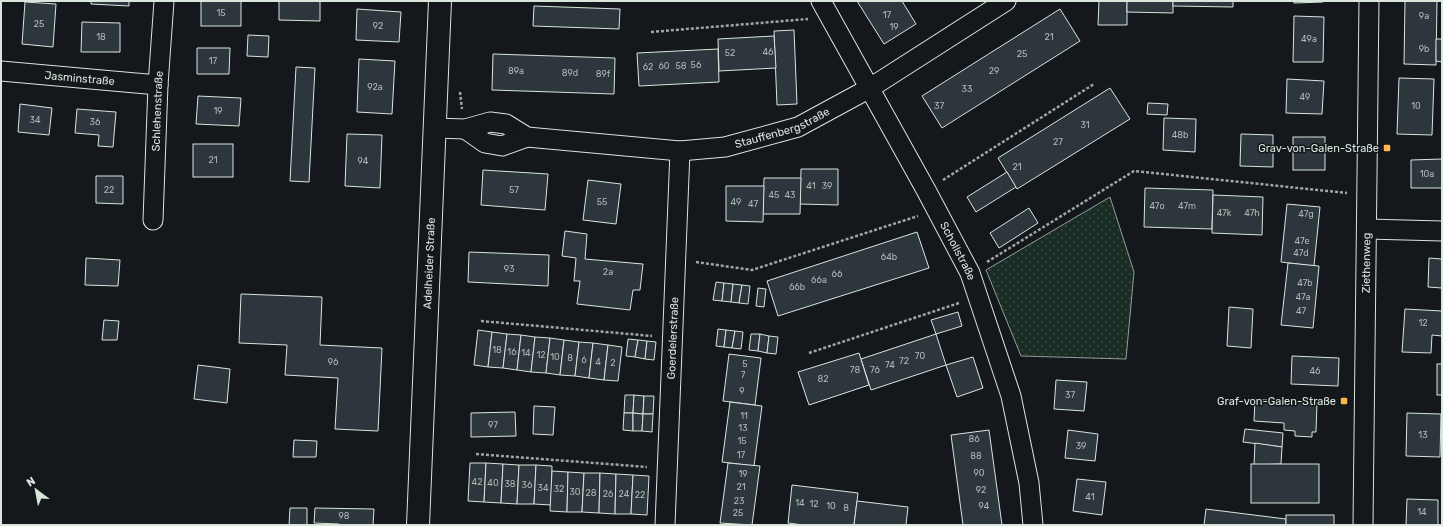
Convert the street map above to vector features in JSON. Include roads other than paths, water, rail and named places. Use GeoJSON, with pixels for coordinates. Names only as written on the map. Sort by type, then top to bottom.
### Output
{"type":"FeatureCollection","features":[{"type":"Feature","properties":{"kind":"main road","name":"Adelheider Straße"},"geometry":{"type":"LineString","coordinates":[[418,525],[440,1]]}},
{"type":"Feature","properties":{"kind":"street","name":"Schlehenstraße"},"geometry":{"type":"LineString","coordinates":[[153,220],[158,85],[164,1]]}},
{"type":"Feature","properties":{"kind":"street","name":"Stauffenbergstraße"},"geometry":{"type":"LineString","coordinates":[[435,128],[465,129],[485,143],[502,146],[528,136],[680,151],[725,147],[798,127],[870,88],[1006,1]]}},
{"type":"Feature","properties":{"kind":"street","name":"Ziethenweg"},"geometry":{"type":"LineString","coordinates":[[1363,525],[1369,1]]}},
{"type":"Feature","properties":{"kind":"street","name":"Schollstraße"},"geometry":{"type":"LineString","coordinates":[[825,9],[870,88],[970,273],[1012,396],[1029,483],[1033,525]]}},
{"type":"Feature","properties":{"kind":"street","name":"Jasminstraße"},"geometry":{"type":"LineString","coordinates":[[1,71],[158,85]]}},
{"type":"Feature","properties":{"kind":"street","name":"Goerdelerstraße"},"geometry":{"type":"LineString","coordinates":[[665,525],[680,151]]}},
{"type":"Feature","properties":{"kind":"street"},"geometry":{"type":"LineString","coordinates":[[1367,229],[1442,231]]}},
{"type":"Feature","properties":{"kind":"place","name":"Grav-von-Galen-Straße"},"geometry":{"type":"Point","coordinates":[1387,148]}},
{"type":"Feature","properties":{"kind":"place","name":"Graf-von-Galen-Straße"},"geometry":{"type":"Point","coordinates":[1344,401]}}]}
